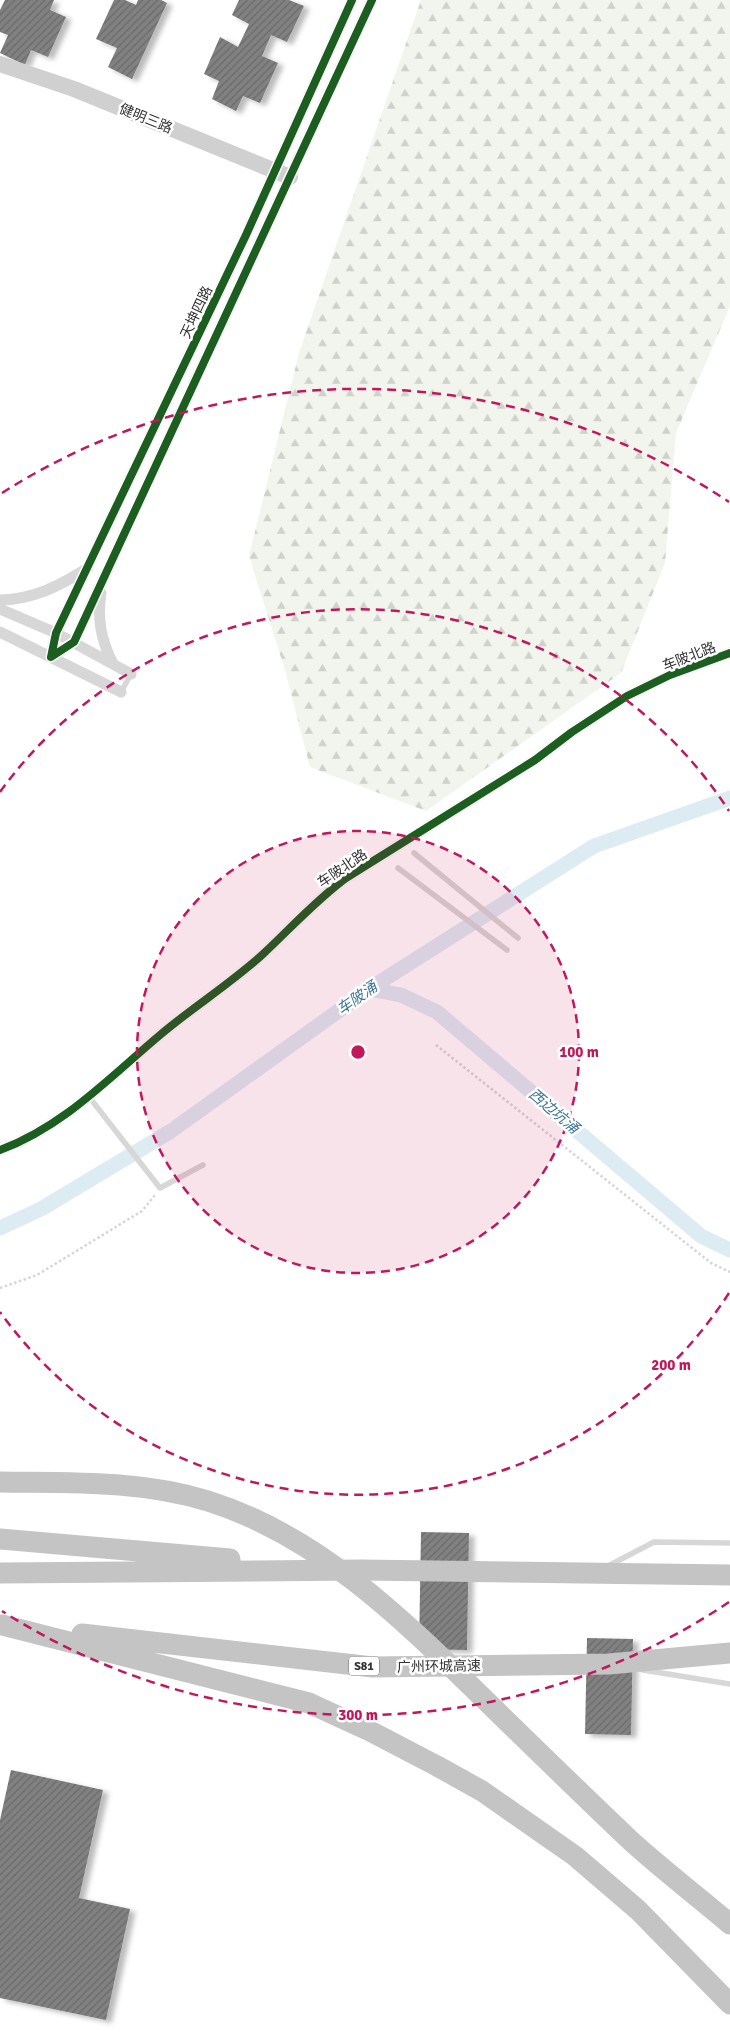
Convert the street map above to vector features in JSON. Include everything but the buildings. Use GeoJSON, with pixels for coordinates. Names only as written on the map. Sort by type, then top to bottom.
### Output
{"type":"FeatureCollection","features":[{"type":"Feature","properties":{"kind":"highway"},"geometry":{"type":"LineString","coordinates":[[0,1482],[125,1485],[169,1492],[208,1502],[238,1513],[300,1543],[360,1585],[410,1627],[632,1842],[730,1924]]}},
{"type":"Feature","properties":{"kind":"highway"},"geometry":{"type":"LineString","coordinates":[[0,1540],[362,1570]]}},
{"type":"Feature","properties":{"kind":"highway"},"geometry":{"type":"LineString","coordinates":[[0,1573],[362,1570],[730,1575]]}},
{"type":"Feature","properties":{"kind":"highway"},"geometry":{"type":"LineString","coordinates":[[1,1624],[309,1703],[370,1731],[482,1791],[575,1856],[638,1910],[730,2004]]}},
{"type":"Feature","properties":{"kind":"highway","name":"广州环城高速"},"geometry":{"type":"LineString","coordinates":[[1,1624],[373,1667],[609,1664],[730,1653]]}},
{"type":"Feature","properties":{"kind":"street","name":"天坤四路"},"geometry":{"type":"LineString","coordinates":[[74,642],[282,174],[352,0]]}},
{"type":"Feature","properties":{"kind":"street","name":"天坤四路"},"geometry":{"type":"LineString","coordinates":[[51,657],[56,633],[282,174],[372,0]]}},
{"type":"Feature","properties":{"kind":"street","name":"健明三路"},"geometry":{"type":"LineString","coordinates":[[0,64],[74,89],[282,174]]}},
{"type":"Feature","properties":{"kind":"street"},"geometry":{"type":"LineString","coordinates":[[0,600],[30,598],[43,593],[88,568]]}},
{"type":"Feature","properties":{"kind":"street"},"geometry":{"type":"LineString","coordinates":[[104,577],[99,608],[100,633],[113,664]]}},
{"type":"Feature","properties":{"kind":"street"},"geometry":{"type":"LineString","coordinates":[[0,610],[56,633],[131,674]]}},
{"type":"Feature","properties":{"kind":"street"},"geometry":{"type":"LineString","coordinates":[[0,632],[121,692]]}},
{"type":"Feature","properties":{"kind":"street"},"geometry":{"type":"LineString","coordinates":[[51,657],[74,642]]}},
{"type":"Feature","properties":{"kind":"street","name":"车陂北路"},"geometry":{"type":"LineString","coordinates":[[0,1150],[37,1131],[90,1098],[160,1034],[261,956],[321,896],[346,878],[535,760],[572,732],[627,696],[670,675],[730,654]]}},
{"type":"Feature","properties":{"kind":"lane"},"geometry":{"type":"LineString","coordinates":[[121,692],[131,674]]}},
{"type":"Feature","properties":{"kind":"lane"},"geometry":{"type":"LineString","coordinates":[[414,853],[518,938]]}},
{"type":"Feature","properties":{"kind":"lane"},"geometry":{"type":"LineString","coordinates":[[398,868],[507,950]]}},
{"type":"Feature","properties":{"kind":"lane"},"geometry":{"type":"LineString","coordinates":[[90,1098],[160,1188],[203,1165]]}},
{"type":"Feature","properties":{"kind":"lane"},"geometry":{"type":"LineString","coordinates":[[592,1574],[654,1542],[730,1543]]}},
{"type":"Feature","properties":{"kind":"lane"},"geometry":{"type":"LineString","coordinates":[[609,1664],[730,1684]]}},
{"type":"Feature","properties":{"kind":"path"},"geometry":{"type":"LineString","coordinates":[[436,1045],[711,1263],[730,1272]]}},
{"type":"Feature","properties":{"kind":"path"},"geometry":{"type":"LineString","coordinates":[[0,1288],[37,1274],[142,1211],[160,1188]]}},
{"type":"Feature","properties":{"kind":"green space"},"geometry":{"type":"Polygon","coordinates":[[[421,0],[730,0],[730,306],[676,433],[665,563],[621,673],[426,811],[310,767],[285,670],[249,556],[299,353],[421,0]]]}},
{"type":"Feature","properties":{"kind":"waterway","name":"车陂涌"},"geometry":{"type":"LineString","coordinates":[[0,1228],[41,1209],[171,1131],[369,989],[594,846],[730,798]]}},
{"type":"Feature","properties":{"kind":"waterway","name":"西边坑涌"},"geometry":{"type":"LineString","coordinates":[[369,989],[401,995],[437,1012],[701,1236],[730,1250]]}},
{"type":"Feature","properties":{"kind":"cycle path"},"geometry":{"type":"LineString","coordinates":[[352,0],[246,235],[56,633],[51,657],[74,642],[372,0]]}},
{"type":"Feature","properties":{"kind":"cycle path"},"geometry":{"type":"LineString","coordinates":[[0,1150],[45,1128],[85,1100],[173,1025],[250,966],[313,906],[346,878],[535,760],[572,732],[627,696],[670,675],[730,653]]}}]}
